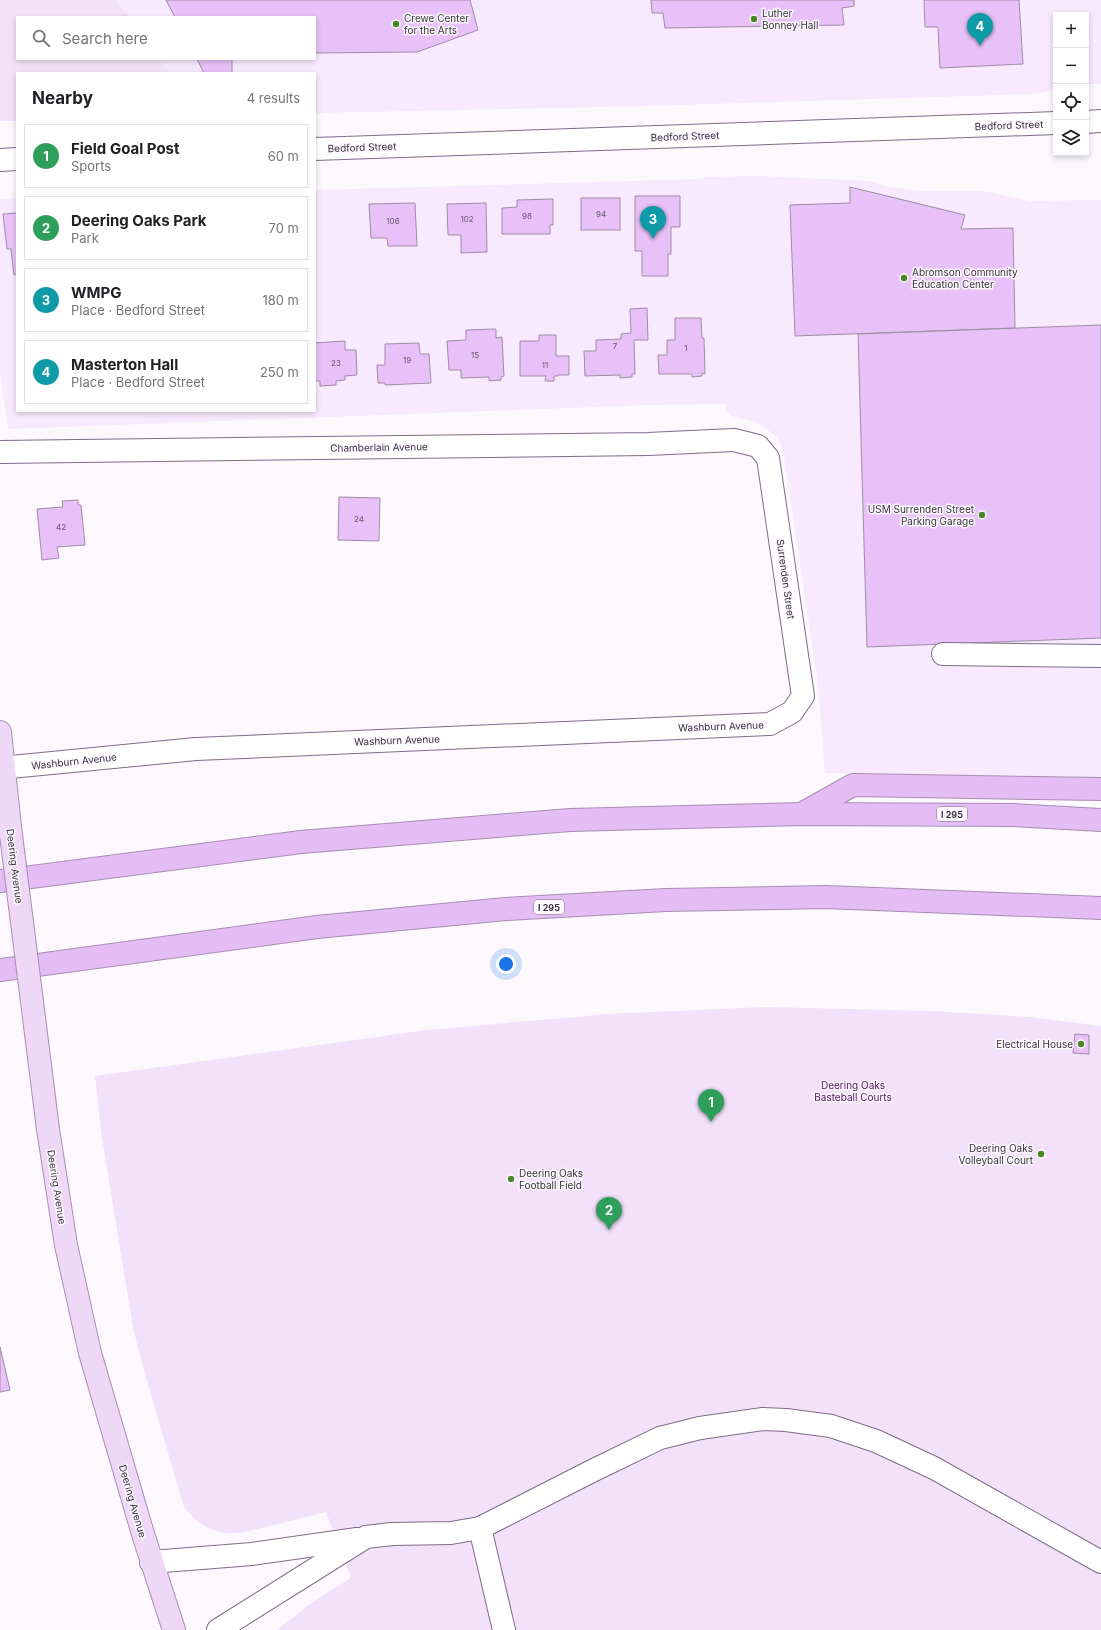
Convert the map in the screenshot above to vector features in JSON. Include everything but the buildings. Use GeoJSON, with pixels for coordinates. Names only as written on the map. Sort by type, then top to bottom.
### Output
{"type":"FeatureCollection","features":[{"type":"Feature","properties":{"kind":"highway"},"geometry":{"type":"LineString","coordinates":[[802,814],[852,785],[1101,789]]}},
{"type":"Feature","properties":{"kind":"highway","name":"I 295"},"geometry":{"type":"LineString","coordinates":[[0,882],[301,842],[570,820],[802,814],[1014,815],[1101,820]]}},
{"type":"Feature","properties":{"kind":"highway","name":"I 295"},"geometry":{"type":"LineString","coordinates":[[0,970],[317,927],[506,909],[666,900],[826,897],[1096,908]]}},
{"type":"Feature","properties":{"kind":"main road","name":"Deering Avenue"},"geometry":{"type":"LineString","coordinates":[[0,732],[2,768],[48,1129],[66,1245],[90,1353],[152,1562],[174,1630]]}},
{"type":"Feature","properties":{"kind":"street"},"geometry":{"type":"LineString","coordinates":[[1089,122],[1101,122]]}},
{"type":"Feature","properties":{"kind":"street","name":"Bedford Street"},"geometry":{"type":"LineString","coordinates":[[316,149],[1053,123]]}},
{"type":"Feature","properties":{"kind":"street"},"geometry":{"type":"LineString","coordinates":[[0,160],[16,159]]}},
{"type":"Feature","properties":{"kind":"street","name":"Chamberlain Avenue"},"geometry":{"type":"LineString","coordinates":[[0,452],[648,444],[734,440],[758,446]]}},
{"type":"Feature","properties":{"kind":"street","name":"Surrenden Street"},"geometry":{"type":"LineString","coordinates":[[758,446],[768,458],[803,696],[792,712]]}},
{"type":"Feature","properties":{"kind":"street"},"geometry":{"type":"LineString","coordinates":[[942,654],[1101,656]]}},
{"type":"Feature","properties":{"kind":"street","name":"Washburn Avenue"},"geometry":{"type":"LineString","coordinates":[[2,768],[196,748],[770,724],[792,712]]}},
{"type":"Feature","properties":{"kind":"street"},"geometry":{"type":"LineString","coordinates":[[152,1562],[252,1554],[392,1534],[452,1533],[480,1528],[660,1438],[700,1428],[763,1419],[786,1420],[831,1426],[876,1441],[948,1475],[1101,1562]]}},
{"type":"Feature","properties":{"kind":"street"},"geometry":{"type":"LineString","coordinates":[[480,1528],[504,1630]]}},
{"type":"Feature","properties":{"kind":"street"},"geometry":{"type":"LineString","coordinates":[[218,1630],[366,1537]]}},
{"type":"Feature","properties":{"kind":"shaded area"},"geometry":{"type":"Polygon","coordinates":[[[116,0],[1101,0],[1101,84],[1089,84],[1089,12],[1053,12],[1053,91],[1034,94],[646,106],[316,113],[316,72],[168,72],[160,60],[316,60],[316,16],[128,16],[116,0]]]}},
{"type":"Feature","properties":{"kind":"shaded area"},"geometry":{"type":"Polygon","coordinates":[[[759,176],[870,181],[888,187],[923,191],[984,191],[1029,201],[1101,200],[1101,779],[825,773],[818,685],[783,450],[778,438],[767,429],[756,422],[731,416],[726,410],[726,404],[649,405],[8,429],[0,374],[0,199],[16,198],[16,412],[316,412],[316,190],[700,179],[706,177],[759,176]]]}},
{"type":"Feature","properties":{"kind":"green space"},"geometry":{"type":"Polygon","coordinates":[[[0,0],[116,0],[128,16],[16,16],[16,60],[160,60],[168,72],[16,72],[16,121],[0,121],[0,0]]]}},
{"type":"Feature","properties":{"kind":"green space","name":"Deering Oaks Basteball Courts"},"geometry":{"type":"Polygon","coordinates":[[[766,1007],[932,1011],[1030,1017],[1101,1026],[1101,1630],[277,1630],[313,1602],[351,1578],[326,1512],[247,1531],[224,1533],[212,1530],[196,1520],[184,1507],[133,1328],[101,1131],[95,1076],[427,1030],[608,1014],[766,1007]]]}},
{"type":"Feature","properties":{"kind":"place","name":"Luther Bonney Hall"},"geometry":{"type":"Point","coordinates":[754,19]}},
{"type":"Feature","properties":{"kind":"place","name":"Crewe Center for the Arts"},"geometry":{"type":"Point","coordinates":[396,24]}},
{"type":"Feature","properties":{"kind":"place","name":"Masterton Hall"},"geometry":{"type":"Point","coordinates":[980,46]}},
{"type":"Feature","properties":{"kind":"place","name":"WMPG"},"geometry":{"type":"Point","coordinates":[653,239]}},
{"type":"Feature","properties":{"kind":"place","name":"Abromson Community Education Center"},"geometry":{"type":"Point","coordinates":[904,278]}},
{"type":"Feature","properties":{"kind":"place","name":"USM Surrenden Street Parking Garage"},"geometry":{"type":"Point","coordinates":[982,515]}},
{"type":"Feature","properties":{"kind":"place","name":"Electrical House"},"geometry":{"type":"Point","coordinates":[1081,1044]}},
{"type":"Feature","properties":{"kind":"place","name":"Field Goal Post"},"geometry":{"type":"Point","coordinates":[711,1122]}},
{"type":"Feature","properties":{"kind":"place","name":"Deering Oaks Volleyball Court"},"geometry":{"type":"Point","coordinates":[1041,1154]}},
{"type":"Feature","properties":{"kind":"place","name":"Deering Oaks Football Field"},"geometry":{"type":"Point","coordinates":[511,1179]}},
{"type":"Feature","properties":{"kind":"place","name":"Deering Oaks Park"},"geometry":{"type":"Point","coordinates":[609,1230]}}]}
